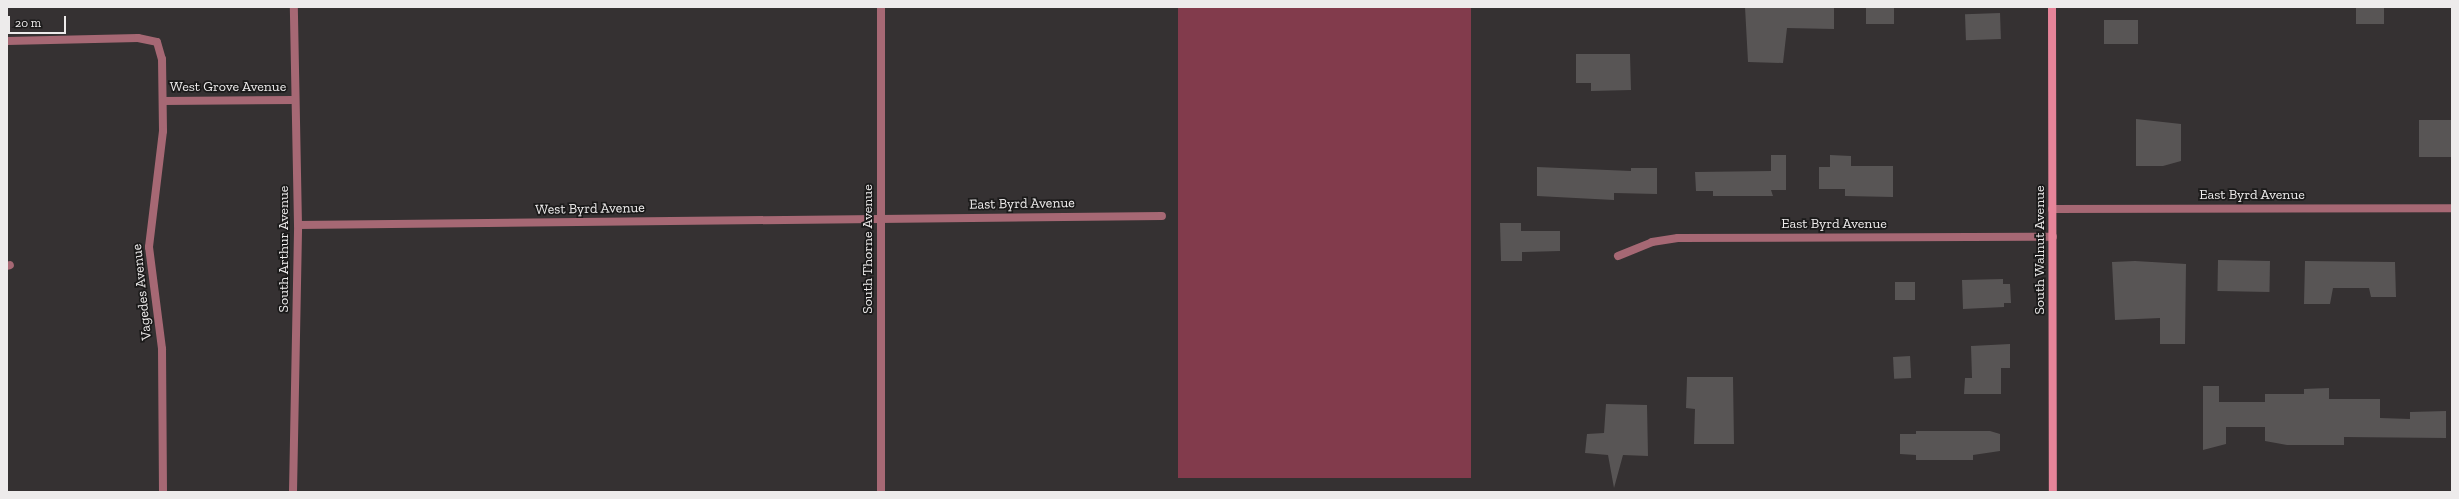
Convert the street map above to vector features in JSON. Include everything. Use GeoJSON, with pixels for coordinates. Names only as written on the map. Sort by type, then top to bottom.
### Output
{"type":"FeatureCollection","features":[{"type":"Feature","properties":{"kind":"street","name":"South Arthur Avenue"},"geometry":{"type":"LineString","coordinates":[[293,492],[298,225],[294,100],[294,7]]}},
{"type":"Feature","properties":{"kind":"street","name":"South Thorne Avenue"},"geometry":{"type":"LineString","coordinates":[[881,492],[882,7]]}},
{"type":"Feature","properties":{"kind":"street","name":"South Walnut Avenue"},"geometry":{"type":"LineString","coordinates":[[2052,7],[2053,492]]}},
{"type":"Feature","properties":{"kind":"street","name":"Vagedes Avenue"},"geometry":{"type":"LineString","coordinates":[[7,41],[138,38],[157,42],[162,59],[163,131],[149,247],[162,349],[163,492]]}},
{"type":"Feature","properties":{"kind":"street","name":"West Grove Avenue"},"geometry":{"type":"LineString","coordinates":[[163,101],[294,100]]}},
{"type":"Feature","properties":{"kind":"street","name":"East Byrd Avenue"},"geometry":{"type":"LineString","coordinates":[[2052,209],[2452,208]]}},
{"type":"Feature","properties":{"kind":"street","name":"East Byrd Avenue"},"geometry":{"type":"LineString","coordinates":[[882,218],[1162,216]]}},
{"type":"Feature","properties":{"kind":"street","name":"West Byrd Avenue"},"geometry":{"type":"LineString","coordinates":[[298,225],[882,218]]}},
{"type":"Feature","properties":{"kind":"street","name":"East Byrd Avenue"},"geometry":{"type":"LineString","coordinates":[[1618,256],[1652,242],[1678,238],[2053,237]]}},
{"type":"Feature","properties":{"kind":"shaded area"},"geometry":{"type":"Polygon","coordinates":[[[1178,7],[1471,7],[1471,478],[1178,478],[1178,7]]]}},
{"type":"Feature","properties":{"kind":"building"},"geometry":{"type":"Polygon","coordinates":[[[1745,7],[1834,7],[1834,29],[1787,28],[1783,63],[1748,62],[1745,7]]]}},
{"type":"Feature","properties":{"kind":"building"},"geometry":{"type":"Polygon","coordinates":[[[1866,7],[1894,7],[1894,24],[1866,24],[1866,7]]]}},
{"type":"Feature","properties":{"kind":"building"},"geometry":{"type":"Polygon","coordinates":[[[2356,7],[2384,7],[2384,24],[2356,24],[2356,7]]]}},
{"type":"Feature","properties":{"kind":"building"},"geometry":{"type":"Polygon","coordinates":[[[2000,13],[2001,39],[1966,40],[1965,14],[2000,13]]]}},
{"type":"Feature","properties":{"kind":"building"},"geometry":{"type":"Polygon","coordinates":[[[2104,20],[2138,20],[2138,44],[2104,44],[2104,20]]]}},
{"type":"Feature","properties":{"kind":"building"},"geometry":{"type":"Polygon","coordinates":[[[1576,54],[1630,54],[1631,90],[1591,91],[1591,83],[1576,83],[1576,54]]]}},
{"type":"Feature","properties":{"kind":"building"},"geometry":{"type":"Polygon","coordinates":[[[2136,119],[2181,124],[2181,161],[2163,166],[2136,166],[2136,119]]]}},
{"type":"Feature","properties":{"kind":"building"},"geometry":{"type":"Polygon","coordinates":[[[2419,120],[2452,120],[2452,157],[2419,157],[2419,120]]]}},
{"type":"Feature","properties":{"kind":"building"},"geometry":{"type":"Polygon","coordinates":[[[1771,155],[1786,155],[1786,190],[1771,190],[1773,196],[1713,196],[1713,191],[1696,191],[1695,172],[1771,171],[1771,155]]]}},
{"type":"Feature","properties":{"kind":"building"},"geometry":{"type":"Polygon","coordinates":[[[1830,155],[1851,156],[1851,166],[1893,166],[1893,197],[1845,196],[1845,189],[1819,189],[1819,167],[1830,167],[1830,155]]]}},
{"type":"Feature","properties":{"kind":"building"},"geometry":{"type":"Polygon","coordinates":[[[1537,167],[1631,171],[1631,168],[1657,168],[1657,194],[1614,193],[1614,200],[1537,196],[1537,167]]]}},
{"type":"Feature","properties":{"kind":"building"},"geometry":{"type":"Polygon","coordinates":[[[1500,223],[1521,223],[1521,231],[1560,231],[1560,251],[1522,252],[1522,261],[1501,261],[1500,223]]]}},
{"type":"Feature","properties":{"kind":"building"},"geometry":{"type":"Polygon","coordinates":[[[2218,260],[2270,261],[2269,292],[2217,291],[2218,260]]]}},
{"type":"Feature","properties":{"kind":"building"},"geometry":{"type":"Polygon","coordinates":[[[2135,261],[2186,264],[2185,344],[2160,344],[2160,318],[2115,320],[2112,262],[2135,261]]]}},
{"type":"Feature","properties":{"kind":"building"},"geometry":{"type":"Polygon","coordinates":[[[2305,261],[2395,262],[2396,297],[2371,297],[2369,288],[2333,288],[2330,304],[2304,304],[2305,261]]]}},
{"type":"Feature","properties":{"kind":"building"},"geometry":{"type":"Polygon","coordinates":[[[2003,279],[2003,284],[2010,284],[2011,303],[2004,303],[2004,307],[1963,309],[1962,280],[2003,279]]]}},
{"type":"Feature","properties":{"kind":"building"},"geometry":{"type":"Polygon","coordinates":[[[1895,282],[1915,282],[1915,300],[1895,300],[1895,282]]]}},
{"type":"Feature","properties":{"kind":"building"},"geometry":{"type":"Polygon","coordinates":[[[2010,344],[2010,368],[2001,368],[2001,394],[1964,394],[1965,378],[1972,378],[1971,346],[2010,344]]]}},
{"type":"Feature","properties":{"kind":"building"},"geometry":{"type":"Polygon","coordinates":[[[1910,356],[1911,378],[1894,379],[1893,357],[1910,356]]]}},
{"type":"Feature","properties":{"kind":"building"},"geometry":{"type":"Polygon","coordinates":[[[1687,377],[1733,377],[1734,444],[1694,444],[1695,409],[1686,408],[1687,377]]]}},
{"type":"Feature","properties":{"kind":"building"},"geometry":{"type":"Polygon","coordinates":[[[2203,386],[2219,386],[2219,402],[2265,402],[2265,394],[2304,394],[2304,389],[2329,388],[2329,399],[2380,399],[2380,418],[2410,419],[2410,412],[2446,411],[2446,438],[2344,437],[2344,445],[2287,445],[2265,441],[2265,427],[2226,427],[2226,444],[2203,450],[2203,386]]]}},
{"type":"Feature","properties":{"kind":"building"},"geometry":{"type":"Polygon","coordinates":[[[1606,404],[1647,405],[1648,456],[1623,455],[1614,488],[1608,455],[1585,453],[1587,434],[1604,433],[1606,404]]]}},
{"type":"Feature","properties":{"kind":"building"},"geometry":{"type":"Polygon","coordinates":[[[1916,431],[1990,431],[2000,434],[2000,451],[1973,455],[1973,460],[1916,460],[1916,455],[1900,454],[1900,434],[1916,434],[1916,431]]]}}]}
